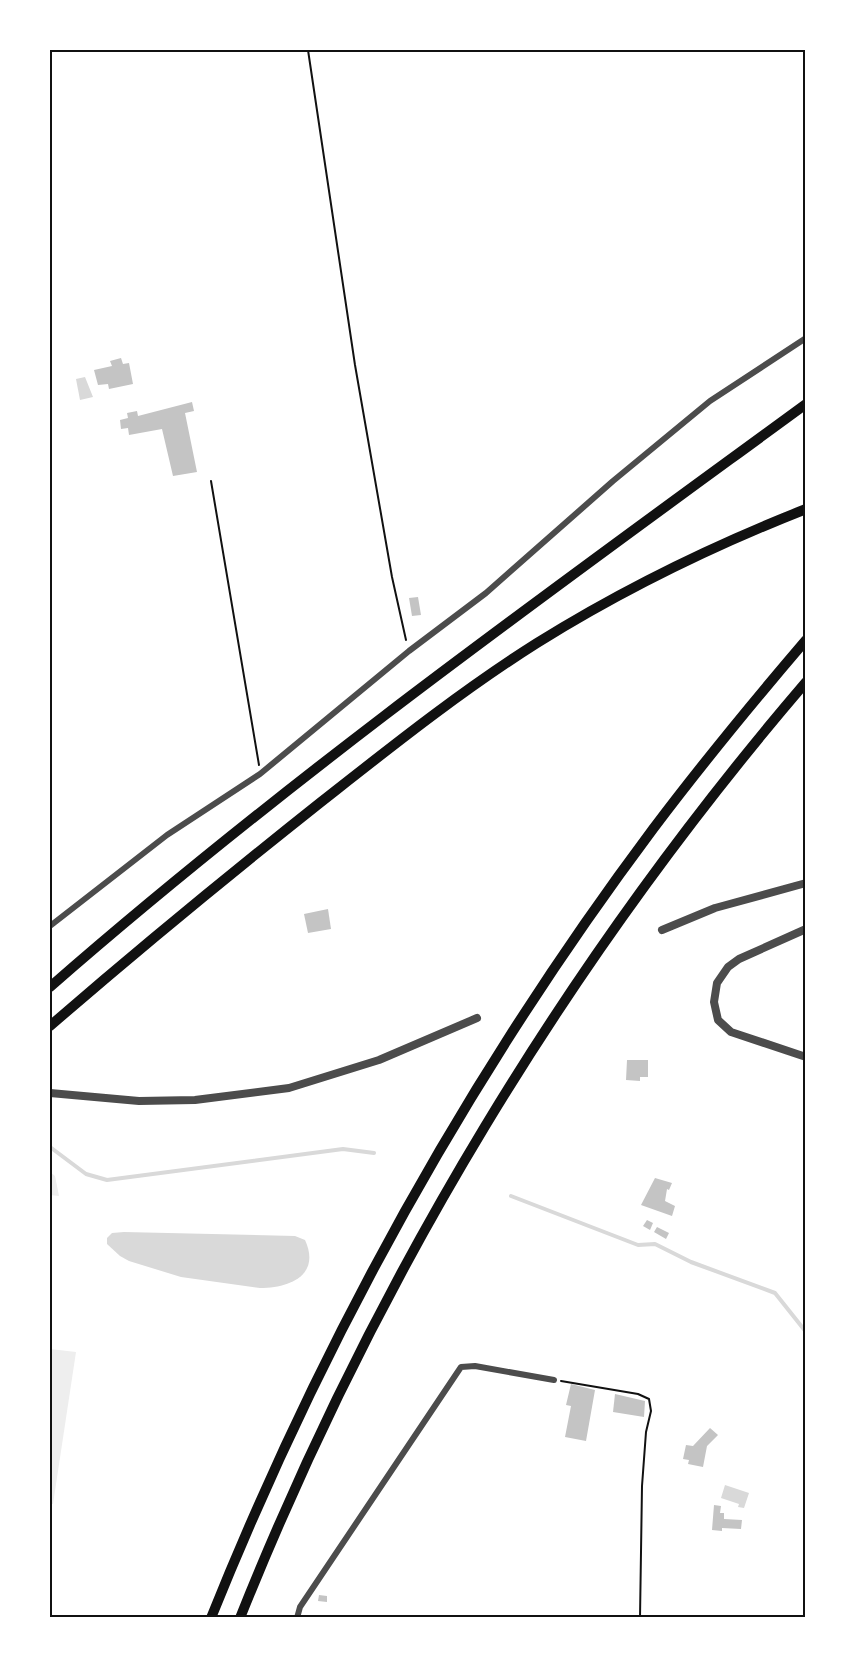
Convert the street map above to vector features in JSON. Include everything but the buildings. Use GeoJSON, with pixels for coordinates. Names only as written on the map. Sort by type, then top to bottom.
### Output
{"type":"FeatureCollection","features":[{"type":"Feature","properties":{"kind":"highway"},"geometry":{"type":"LineString","coordinates":[[50,987],[161,892],[340,750],[556,587],[806,404]]}},
{"type":"Feature","properties":{"kind":"highway"},"geometry":{"type":"LineString","coordinates":[[50,1026],[282,833],[403,738],[493,672],[576,620],[668,570],[740,536],[806,509]]}},
{"type":"Feature","properties":{"kind":"highway"},"geometry":{"type":"LineString","coordinates":[[211,1617],[259,1504],[321,1370],[381,1254],[459,1118],[539,991],[652,830],[724,737],[806,640]]}},
{"type":"Feature","properties":{"kind":"highway"},"geometry":{"type":"LineString","coordinates":[[240,1617],[285,1510],[344,1384],[408,1261],[482,1133],[543,1035],[635,900],[722,784],[806,681]]}},
{"type":"Feature","properties":{"kind":"street"},"geometry":{"type":"LineString","coordinates":[[50,926],[167,835],[260,774],[409,651],[486,593],[710,401],[806,338]]}},
{"type":"Feature","properties":{"kind":"street"},"geometry":{"type":"LineString","coordinates":[[662,930],[715,909],[806,883]]}},
{"type":"Feature","properties":{"kind":"street"},"geometry":{"type":"LineString","coordinates":[[806,928],[739,959],[728,967],[717,983],[714,1002],[718,1020],[731,1032],[806,1057]]}},
{"type":"Feature","properties":{"kind":"street"},"geometry":{"type":"LineString","coordinates":[[50,1093],[140,1101],[195,1100],[288,1088],[379,1060],[477,1018]]}},
{"type":"Feature","properties":{"kind":"street"},"geometry":{"type":"LineString","coordinates":[[297,1617],[300,1607],[460,1367],[475,1366],[554,1380]]}},
{"type":"Feature","properties":{"kind":"path"},"geometry":{"type":"LineString","coordinates":[[308,50],[357,377],[392,577],[409,651]]}},
{"type":"Feature","properties":{"kind":"path"},"geometry":{"type":"LineString","coordinates":[[211,481],[260,774]]}},
{"type":"Feature","properties":{"kind":"path"},"geometry":{"type":"LineString","coordinates":[[554,1380],[638,1394],[648,1399],[651,1411],[646,1432],[642,1486],[640,1617]]}},
{"type":"Feature","properties":{"kind":"shaded area"},"geometry":{"type":"Polygon","coordinates":[[[85,377],[93,397],[80,400],[76,379],[85,377]]]}},
{"type":"Feature","properties":{"kind":"shaded area"},"geometry":{"type":"Polygon","coordinates":[[[50,1172],[55,1176],[59,1196],[50,1195],[50,1172]]]}},
{"type":"Feature","properties":{"kind":"shaded area"},"geometry":{"type":"Polygon","coordinates":[[[112,1233],[295,1236],[305,1240],[309,1262],[306,1271],[300,1277],[292,1282],[271,1287],[260,1288],[181,1277],[120,1256],[107,1244],[107,1238],[112,1233]]]}},
{"type":"Feature","properties":{"kind":"shaded area"},"geometry":{"type":"Polygon","coordinates":[[[50,1349],[76,1352],[53,1504],[50,1504],[50,1349]]]}},
{"type":"Feature","properties":{"kind":"shaded area"},"geometry":{"type":"Polygon","coordinates":[[[725,1485],[749,1493],[744,1508],[721,1498],[725,1485]]]}},
{"type":"Feature","properties":{"kind":"waterway"},"geometry":{"type":"LineString","coordinates":[[50,1147],[86,1174],[107,1180],[343,1149],[374,1153]]}},
{"type":"Feature","properties":{"kind":"waterway"},"geometry":{"type":"LineString","coordinates":[[511,1196],[638,1245],[655,1244],[691,1262],[775,1293],[806,1332]]}}]}
